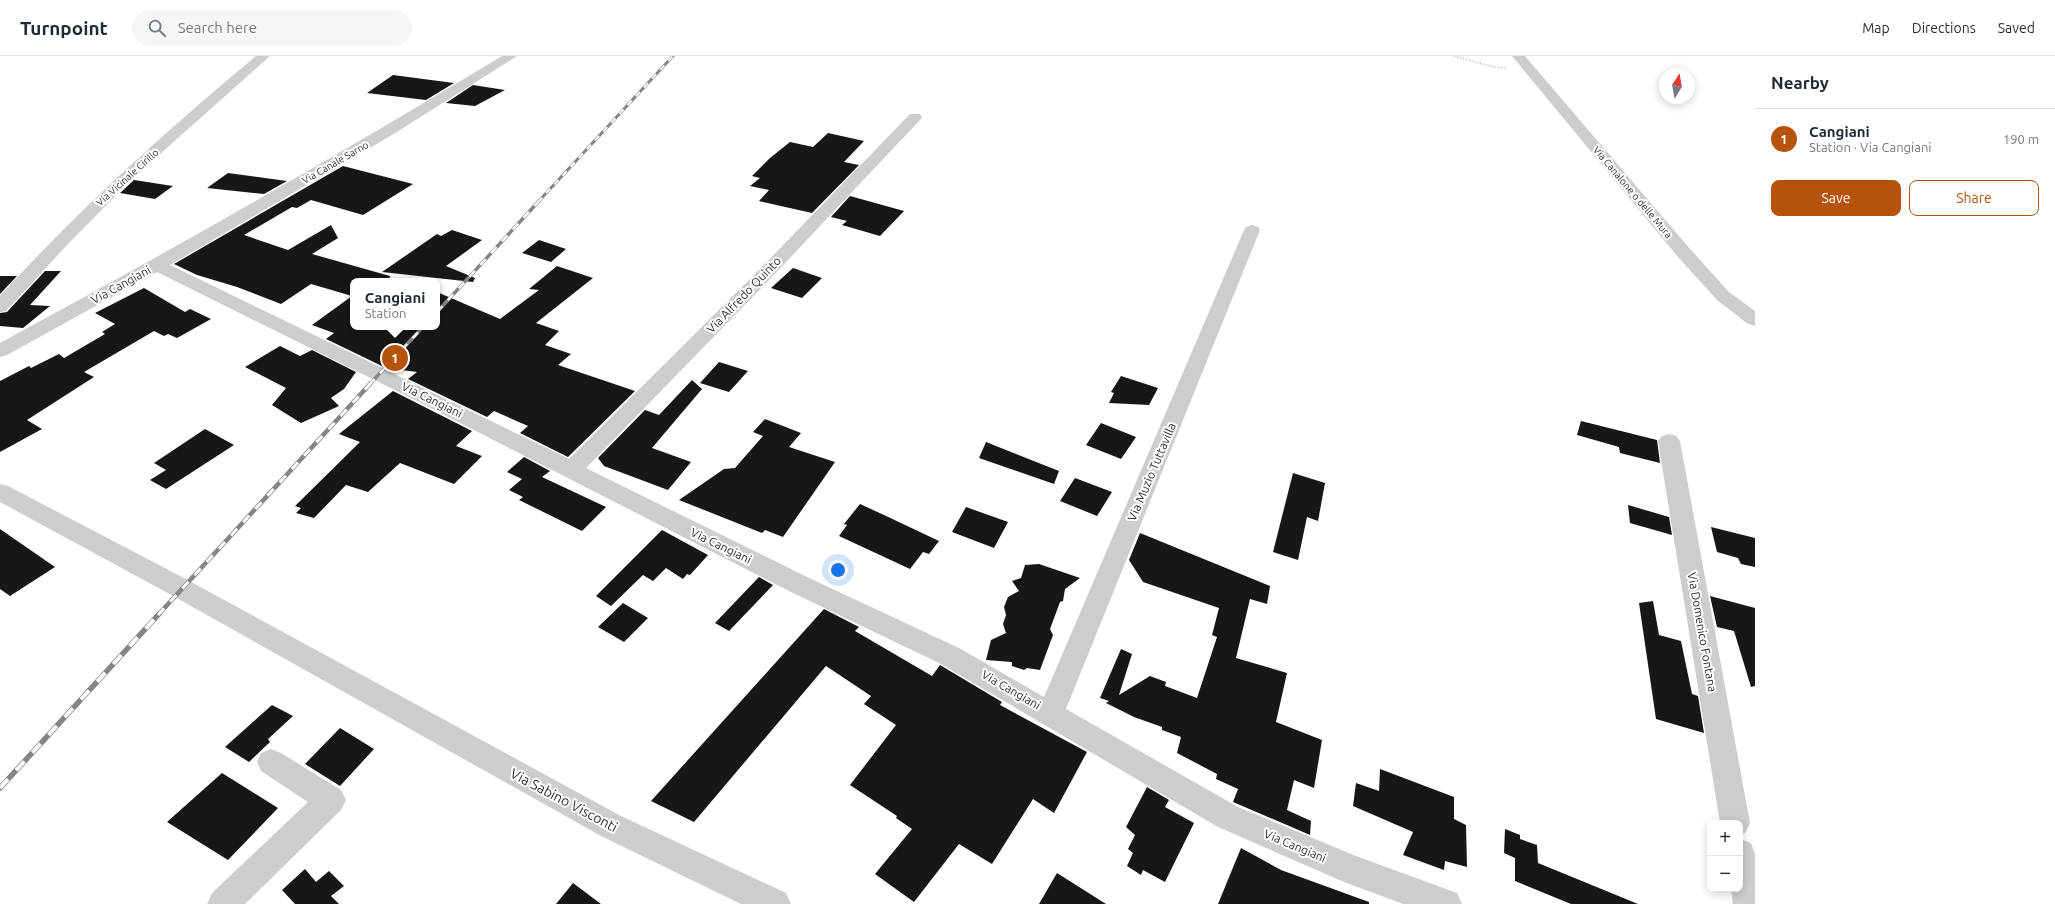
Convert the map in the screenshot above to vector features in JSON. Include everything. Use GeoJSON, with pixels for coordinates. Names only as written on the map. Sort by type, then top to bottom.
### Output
{"type":"FeatureCollection","features":[{"type":"Feature","properties":{"kind":"street","name":"Via Vicinale Cirillo"},"geometry":{"type":"LineString","coordinates":[[0,307],[80,220],[228,86],[264,56]]}},
{"type":"Feature","properties":{"kind":"street","name":"Via Canale Sarno"},"geometry":{"type":"LineString","coordinates":[[157,265],[387,132],[511,56]]}},
{"type":"Feature","properties":{"kind":"street","name":"Via Canalone o delle Mura"},"geometry":{"type":"LineString","coordinates":[[1518,56],[1684,253],[1723,296],[1755,320]]}},
{"type":"Feature","properties":{"kind":"street","name":"Via Alfredo Quinto"},"geometry":{"type":"LineString","coordinates":[[571,470],[765,274],[915,117]]}},
{"type":"Feature","properties":{"kind":"street","name":"Via Muzio Tuttavilla"},"geometry":{"type":"LineString","coordinates":[[1051,713],[1252,230]]}},
{"type":"Feature","properties":{"kind":"street","name":"Via Cangiani"},"geometry":{"type":"LineString","coordinates":[[0,351],[157,265],[428,398],[798,584],[950,656],[1051,713],[1228,817],[1355,871],[1446,904]]}},
{"type":"Feature","properties":{"kind":"street","name":"Via Domenico Fontana"},"geometry":{"type":"LineString","coordinates":[[1669,441],[1734,820]]}},
{"type":"Feature","properties":{"kind":"street","name":"Via Sabino Visconti"},"geometry":{"type":"LineString","coordinates":[[0,492],[183,590],[611,826],[774,904]]}},
{"type":"Feature","properties":{"kind":"street"},"geometry":{"type":"LineString","coordinates":[[223,904],[332,800],[271,762]]}},
{"type":"Feature","properties":{"kind":"street"},"geometry":{"type":"LineString","coordinates":[[1740,856],[1749,904]]}},
{"type":"Feature","properties":{"kind":"path"},"geometry":{"type":"LineString","coordinates":[[1454,56],[1494,67],[1530,70]]}},
{"type":"Feature","properties":{"kind":"building"},"geometry":{"type":"Polygon","coordinates":[[[393,75],[454,83],[426,100],[367,93],[393,75]]]}},
{"type":"Feature","properties":{"kind":"building"},"geometry":{"type":"Polygon","coordinates":[[[473,85],[505,90],[475,106],[446,103],[473,85]]]}},
{"type":"Feature","properties":{"kind":"building"},"geometry":{"type":"Polygon","coordinates":[[[828,133],[864,141],[844,162],[859,165],[812,213],[759,201],[769,190],[750,186],[760,178],[752,176],[770,158],[790,142],[813,147],[828,133]]]}},
{"type":"Feature","properties":{"kind":"building"},"geometry":{"type":"Polygon","coordinates":[[[343,166],[413,184],[363,215],[311,200],[297,208],[292,207],[244,235],[288,250],[331,225],[338,238],[312,254],[390,276],[390,278],[350,278],[350,295],[311,284],[281,304],[237,287],[197,275],[174,264],[343,166]]]}},
{"type":"Feature","properties":{"kind":"building"},"geometry":{"type":"Polygon","coordinates":[[[228,173],[287,181],[264,194],[207,188],[228,173]]]}},
{"type":"Feature","properties":{"kind":"building"},"geometry":{"type":"Polygon","coordinates":[[[134,180],[173,186],[155,199],[120,193],[134,180]]]}},
{"type":"Feature","properties":{"kind":"building"},"geometry":{"type":"Polygon","coordinates":[[[850,196],[904,211],[880,236],[842,225],[847,221],[831,217],[850,196]]]}},
{"type":"Feature","properties":{"kind":"building"},"geometry":{"type":"Polygon","coordinates":[[[452,230],[482,240],[446,266],[475,278],[473,282],[382,272],[437,234],[441,236],[452,230]]]}},
{"type":"Feature","properties":{"kind":"building"},"geometry":{"type":"Polygon","coordinates":[[[539,240],[566,249],[551,262],[522,253],[539,240]]]}},
{"type":"Feature","properties":{"kind":"building"},"geometry":{"type":"Polygon","coordinates":[[[557,266],[593,278],[536,323],[559,331],[545,345],[571,354],[558,365],[635,391],[568,457],[520,433],[528,426],[494,411],[487,417],[408,379],[417,372],[386,368],[326,339],[334,333],[312,325],[350,297],[350,330],[440,330],[440,293],[500,319],[539,290],[529,289],[557,266]]]}},
{"type":"Feature","properties":{"kind":"building"},"geometry":{"type":"Polygon","coordinates":[[[793,268],[822,278],[802,298],[771,288],[793,268]]]}},
{"type":"Feature","properties":{"kind":"building"},"geometry":{"type":"Polygon","coordinates":[[[45,271],[61,271],[30,305],[50,306],[23,328],[0,326],[0,313],[7,312],[45,271]]]}},
{"type":"Feature","properties":{"kind":"building"},"geometry":{"type":"Polygon","coordinates":[[[0,276],[17,276],[0,294],[0,276]]]}},
{"type":"Feature","properties":{"kind":"building"},"geometry":{"type":"Polygon","coordinates":[[[144,288],[185,312],[190,309],[211,319],[177,338],[168,334],[164,336],[154,331],[84,372],[94,377],[27,420],[42,429],[0,452],[0,381],[29,366],[31,368],[59,354],[64,358],[105,334],[102,332],[115,324],[95,313],[144,288]]]}},
{"type":"Feature","properties":{"kind":"building"},"geometry":{"type":"Polygon","coordinates":[[[280,346],[300,356],[312,350],[356,372],[344,389],[331,398],[339,406],[301,423],[272,405],[286,388],[245,367],[280,346]]]}},
{"type":"Feature","properties":{"kind":"building"},"geometry":{"type":"Polygon","coordinates":[[[719,362],[748,371],[729,392],[700,383],[719,362]]]}},
{"type":"Feature","properties":{"kind":"building"},"geometry":{"type":"Polygon","coordinates":[[[1121,376],[1158,388],[1149,405],[1109,403],[1114,393],[1111,392],[1121,376]]]}},
{"type":"Feature","properties":{"kind":"building"},"geometry":{"type":"Polygon","coordinates":[[[692,380],[702,389],[652,448],[691,462],[668,490],[604,466],[598,458],[645,410],[659,415],[692,380]]]}},
{"type":"Feature","properties":{"kind":"building"},"geometry":{"type":"Polygon","coordinates":[[[393,391],[472,431],[456,446],[482,456],[454,484],[400,463],[368,492],[346,485],[314,518],[296,513],[301,508],[295,506],[360,442],[339,434],[393,391]]]}},
{"type":"Feature","properties":{"kind":"building"},"geometry":{"type":"Polygon","coordinates":[[[765,419],[801,433],[789,447],[835,462],[783,537],[765,530],[762,533],[679,500],[724,469],[735,468],[763,436],[753,432],[765,419]]]}},
{"type":"Feature","properties":{"kind":"building"},"geometry":{"type":"Polygon","coordinates":[[[1581,421],[1657,440],[1660,463],[1620,453],[1619,447],[1577,435],[1581,421]]]}},
{"type":"Feature","properties":{"kind":"building"},"geometry":{"type":"Polygon","coordinates":[[[1101,423],[1136,437],[1121,459],[1086,445],[1101,423]]]}},
{"type":"Feature","properties":{"kind":"building"},"geometry":{"type":"Polygon","coordinates":[[[205,429],[234,445],[166,489],[150,480],[166,470],[154,463],[205,429]]]}},
{"type":"Feature","properties":{"kind":"building"},"geometry":{"type":"Polygon","coordinates":[[[986,442],[1059,471],[1054,484],[979,458],[986,442]]]}},
{"type":"Feature","properties":{"kind":"building"},"geometry":{"type":"Polygon","coordinates":[[[524,457],[550,471],[542,477],[606,507],[582,531],[519,500],[523,497],[509,490],[522,479],[507,472],[524,457]]]}},
{"type":"Feature","properties":{"kind":"building"},"geometry":{"type":"Polygon","coordinates":[[[1293,473],[1325,483],[1318,521],[1307,517],[1298,560],[1273,552],[1293,473]]]}},
{"type":"Feature","properties":{"kind":"building"},"geometry":{"type":"Polygon","coordinates":[[[1075,478],[1112,492],[1097,516],[1060,501],[1075,478]]]}},
{"type":"Feature","properties":{"kind":"building"},"geometry":{"type":"Polygon","coordinates":[[[860,504],[939,541],[929,554],[923,552],[910,569],[839,536],[847,525],[844,524],[860,504]]]}},
{"type":"Feature","properties":{"kind":"building"},"geometry":{"type":"Polygon","coordinates":[[[1628,505],[1669,517],[1672,535],[1630,523],[1628,505]]]}},
{"type":"Feature","properties":{"kind":"building"},"geometry":{"type":"Polygon","coordinates":[[[966,507],[1008,522],[994,548],[952,532],[966,507]]]}},
{"type":"Feature","properties":{"kind":"building"},"geometry":{"type":"Polygon","coordinates":[[[1711,527],[1755,538],[1755,567],[1741,564],[1738,558],[1717,552],[1711,527]]]}},
{"type":"Feature","properties":{"kind":"building"},"geometry":{"type":"Polygon","coordinates":[[[0,529],[55,567],[10,596],[0,589],[0,529]]]}},
{"type":"Feature","properties":{"kind":"building"},"geometry":{"type":"Polygon","coordinates":[[[662,530],[708,555],[690,575],[687,574],[683,579],[666,568],[653,581],[643,575],[611,606],[596,596],[662,530]]]}},
{"type":"Feature","properties":{"kind":"building"},"geometry":{"type":"Polygon","coordinates":[[[1140,533],[1270,586],[1267,604],[1250,599],[1236,658],[1287,673],[1276,722],[1322,740],[1314,788],[1294,780],[1287,810],[1311,821],[1310,835],[1233,802],[1238,789],[1216,779],[1217,774],[1177,753],[1181,737],[1162,730],[1162,727],[1134,717],[1106,703],[1109,701],[1100,698],[1121,649],[1132,654],[1119,695],[1150,676],[1166,682],[1165,686],[1197,698],[1217,637],[1212,635],[1219,608],[1143,582],[1129,560],[1140,533]]]}},
{"type":"Feature","properties":{"kind":"building"},"geometry":{"type":"Polygon","coordinates":[[[1039,564],[1080,578],[1065,589],[1063,601],[1060,602],[1050,629],[1053,635],[1040,670],[1027,668],[1024,670],[1012,666],[1012,662],[986,660],[991,640],[1006,633],[1003,624],[1006,615],[1004,607],[1008,597],[1019,591],[1012,581],[1021,578],[1025,565],[1039,564]]]}},
{"type":"Feature","properties":{"kind":"building"},"geometry":{"type":"Polygon","coordinates":[[[759,577],[773,585],[729,631],[715,623],[759,577]]]}},
{"type":"Feature","properties":{"kind":"building"},"geometry":{"type":"Polygon","coordinates":[[[1710,596],[1755,608],[1755,686],[1751,687],[1734,631],[1717,627],[1710,596]]]}},
{"type":"Feature","properties":{"kind":"building"},"geometry":{"type":"Polygon","coordinates":[[[1653,601],[1659,635],[1681,641],[1692,694],[1698,696],[1704,733],[1656,719],[1639,603],[1653,601]]]}},
{"type":"Feature","properties":{"kind":"building"},"geometry":{"type":"Polygon","coordinates":[[[623,603],[648,618],[624,642],[598,627],[623,603]]]}},
{"type":"Feature","properties":{"kind":"building"},"geometry":{"type":"Polygon","coordinates":[[[824,609],[859,627],[855,631],[932,676],[940,665],[1002,702],[1000,705],[1087,752],[1054,813],[1033,799],[992,864],[959,844],[914,902],[875,874],[912,829],[896,818],[897,816],[850,785],[896,725],[864,704],[871,696],[826,666],[694,822],[651,801],[824,609]]]}},
{"type":"Feature","properties":{"kind":"building"},"geometry":{"type":"Polygon","coordinates":[[[272,705],[293,716],[268,739],[270,742],[249,762],[225,747],[272,705]]]}},
{"type":"Feature","properties":{"kind":"building"},"geometry":{"type":"Polygon","coordinates":[[[340,728],[374,749],[340,786],[305,764],[340,728]]]}},
{"type":"Feature","properties":{"kind":"building"},"geometry":{"type":"Polygon","coordinates":[[[1380,769],[1454,797],[1454,819],[1466,825],[1467,867],[1445,861],[1444,870],[1403,855],[1413,832],[1353,806],[1356,783],[1379,791],[1380,769]]]}},
{"type":"Feature","properties":{"kind":"building"},"geometry":{"type":"Polygon","coordinates":[[[222,773],[278,808],[228,860],[167,822],[222,773]]]}},
{"type":"Feature","properties":{"kind":"building"},"geometry":{"type":"Polygon","coordinates":[[[1147,787],[1169,800],[1165,807],[1194,823],[1165,882],[1143,870],[1141,875],[1127,866],[1133,853],[1128,849],[1135,835],[1126,827],[1147,787]]]}},
{"type":"Feature","properties":{"kind":"building"},"geometry":{"type":"Polygon","coordinates":[[[1505,829],[1520,835],[1520,839],[1537,845],[1538,863],[1638,904],[1571,904],[1515,881],[1515,858],[1504,853],[1505,829]]]}},
{"type":"Feature","properties":{"kind":"building"},"geometry":{"type":"Polygon","coordinates":[[[1241,848],[1281,870],[1369,902],[1369,904],[1218,904],[1241,848]]]}},
{"type":"Feature","properties":{"kind":"building"},"geometry":{"type":"Polygon","coordinates":[[[305,869],[316,882],[329,871],[344,886],[331,896],[339,904],[295,904],[282,890],[305,869]]]}},
{"type":"Feature","properties":{"kind":"building"},"geometry":{"type":"Polygon","coordinates":[[[1057,873],[1106,904],[1039,904],[1057,873]]]}},
{"type":"Feature","properties":{"kind":"building"},"geometry":{"type":"Polygon","coordinates":[[[573,883],[601,904],[556,904],[573,883]]]}},
{"type":"Feature","properties":{"kind":"railway"},"geometry":{"type":"LineString","coordinates":[[538,202],[673,56]]}},
{"type":"Feature","properties":{"kind":"railway"},"geometry":{"type":"LineString","coordinates":[[440,309],[539,201]]}},
{"type":"Feature","properties":{"kind":"railway"},"geometry":{"type":"LineString","coordinates":[[369,385],[420,330]]}},
{"type":"Feature","properties":{"kind":"railway"},"geometry":{"type":"LineString","coordinates":[[158,615],[370,384]]}},
{"type":"Feature","properties":{"kind":"railway"},"geometry":{"type":"LineString","coordinates":[[0,788],[159,614]]}},
{"type":"Feature","properties":{"kind":"place","name":"Cangiani"},"geometry":{"type":"Point","coordinates":[395,358]}}]}
